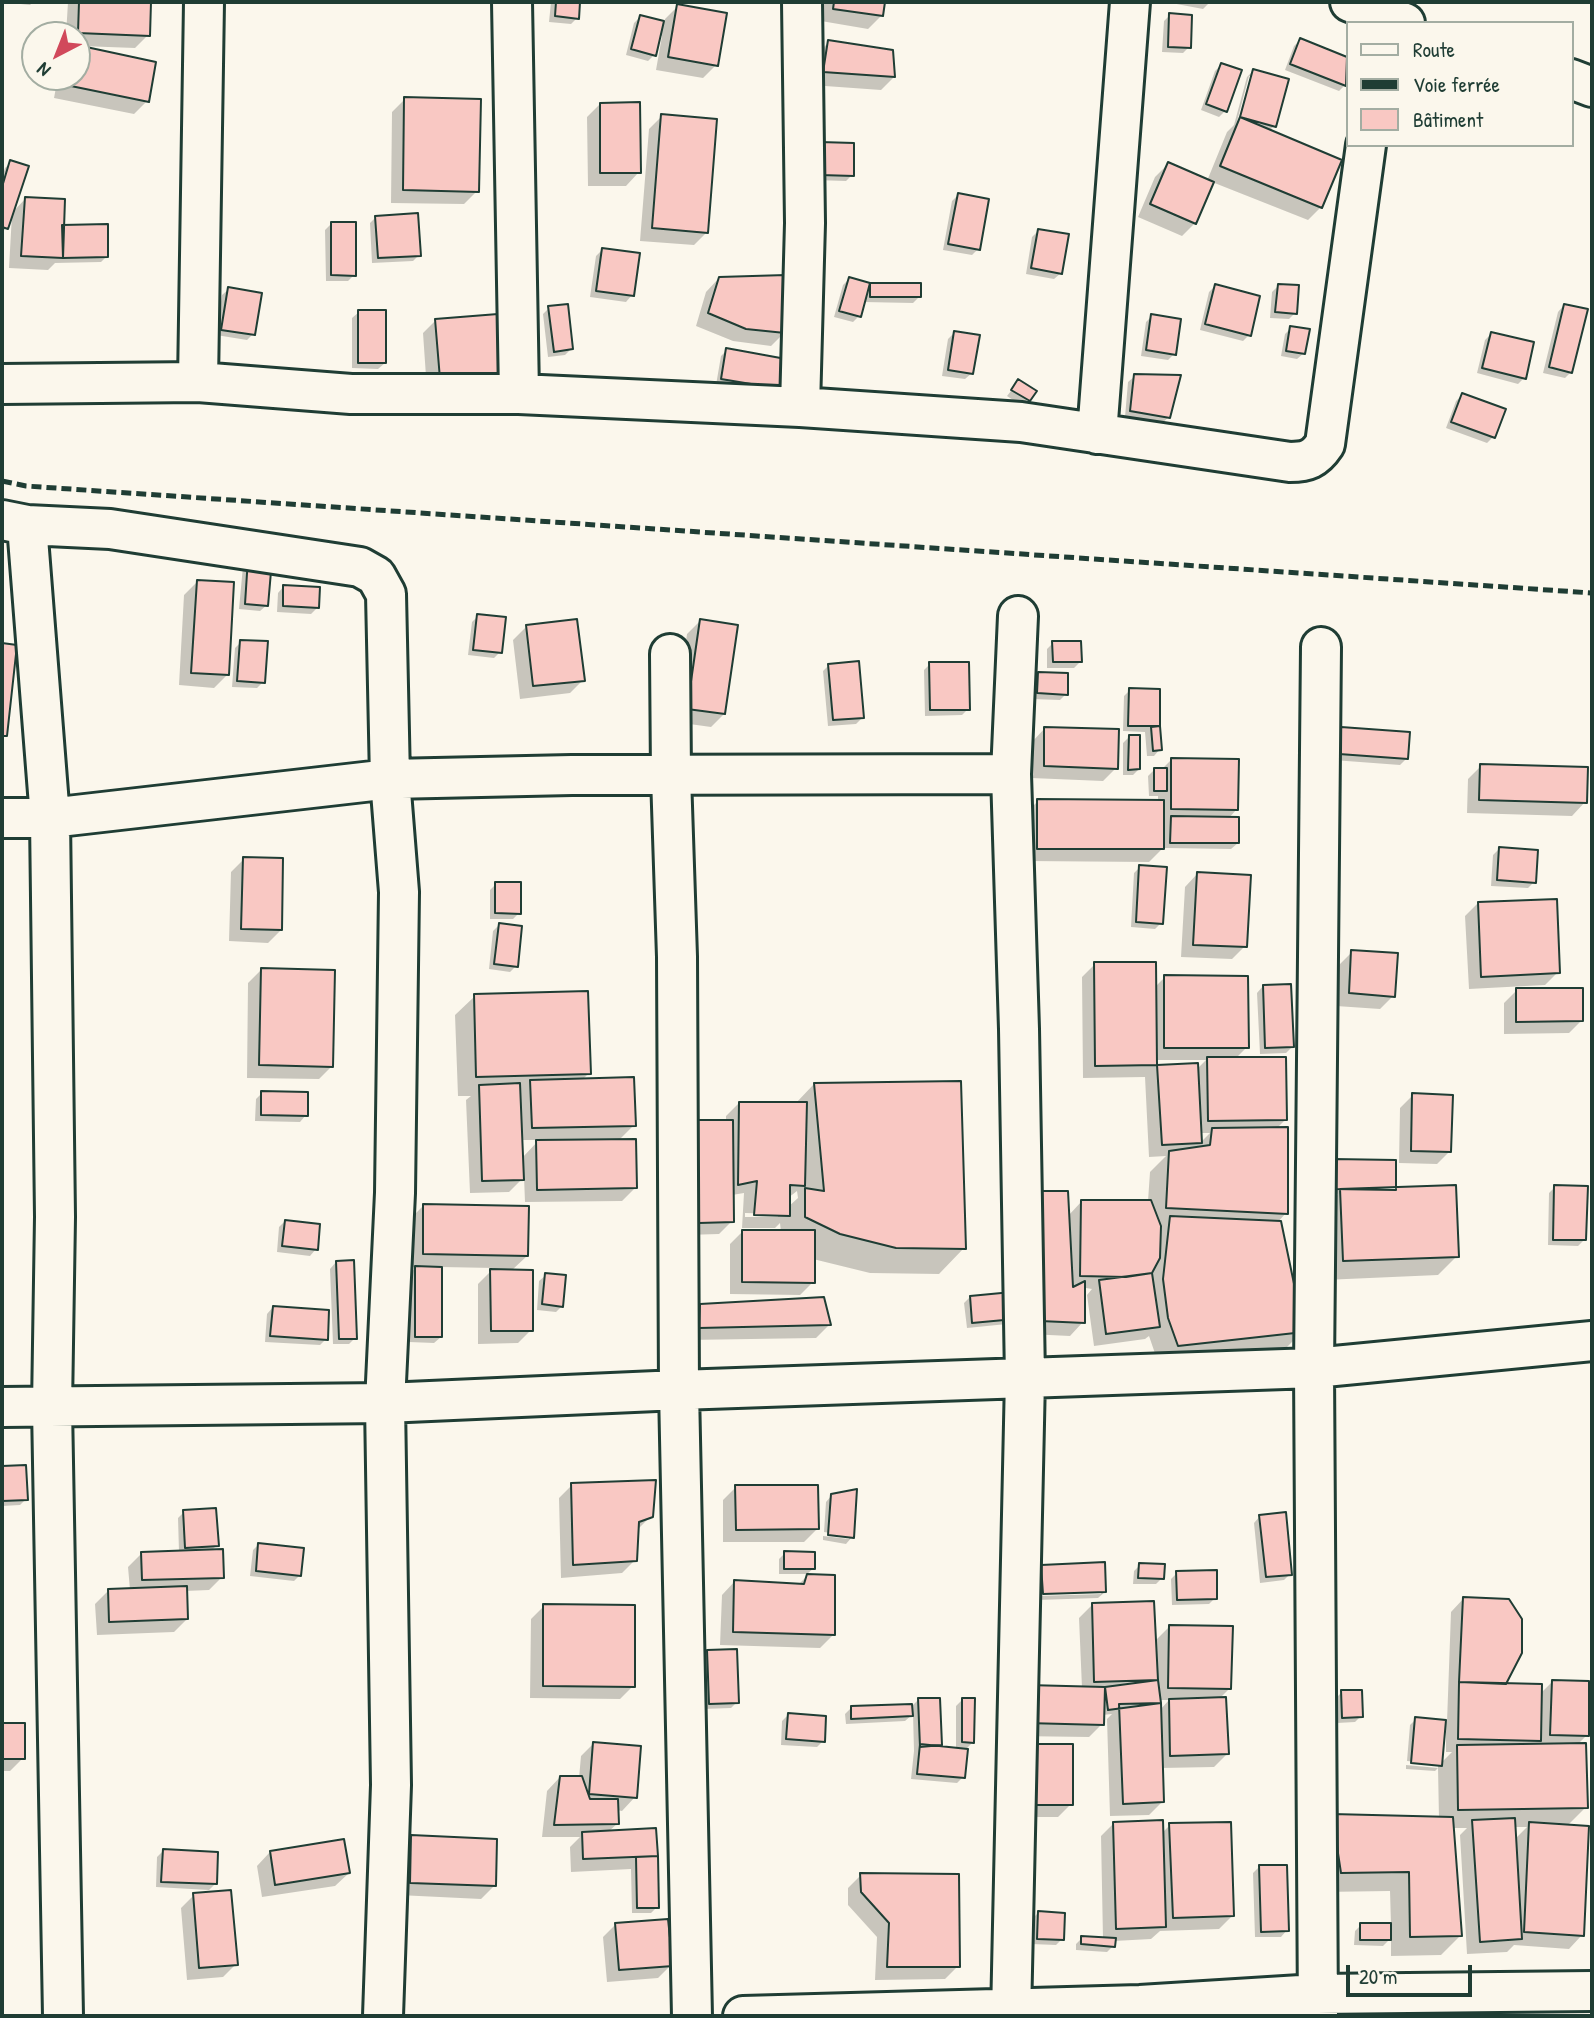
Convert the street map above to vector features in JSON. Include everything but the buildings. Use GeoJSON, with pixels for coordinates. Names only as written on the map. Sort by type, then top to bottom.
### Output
{"type":"FeatureCollection","features":[{"type":"Feature","properties":{"kind":"street"},"geometry":{"type":"LineString","coordinates":[[198,382],[204,2]]}},
{"type":"Feature","properties":{"kind":"street"},"geometry":{"type":"LineString","coordinates":[[512,2],[519,394]]}},
{"type":"Feature","properties":{"kind":"street"},"geometry":{"type":"LineString","coordinates":[[800,407],[804,223],[802,2]]}},
{"type":"Feature","properties":{"kind":"street"},"geometry":{"type":"LineString","coordinates":[[1097,434],[1130,2]]}},
{"type":"Feature","properties":{"kind":"street"},"geometry":{"type":"LineString","coordinates":[[1573,80],[1592,87]]}},
{"type":"Feature","properties":{"kind":"street"},"geometry":{"type":"LineString","coordinates":[[2,384],[198,382],[351,394],[519,394],[800,407],[1021,422],[1305,462],[1317,457],[1325,444],[1366,147]]}},
{"type":"Feature","properties":{"kind":"street"},"geometry":{"type":"LineString","coordinates":[[63,2016],[52,1407],[55,1217],[50,818],[14,522],[110,529],[360,567],[376,576],[386,594],[390,779],[399,892],[395,1193],[385,1403],[391,1785],[383,2016]]}},
{"type":"Feature","properties":{"kind":"street"},"geometry":{"type":"LineString","coordinates":[[1011,2012],[1024,1378],[1019,1029],[1011,774],[1018,616]]}},
{"type":"Feature","properties":{"kind":"street"},"geometry":{"type":"LineString","coordinates":[[1317,2005],[1314,1368],[1321,647]]}},
{"type":"Feature","properties":{"kind":"street"},"geometry":{"type":"LineString","coordinates":[[670,654],[677,957],[679,1390],[692,2016]]}},
{"type":"Feature","properties":{"kind":"street"},"geometry":{"type":"LineString","coordinates":[[2,818],[50,818],[390,779],[572,775],[1011,774]]}},
{"type":"Feature","properties":{"kind":"street"},"geometry":{"type":"LineString","coordinates":[[2,1407],[385,1403],[1314,1368],[1592,1341]]}},
{"type":"Feature","properties":{"kind":"street"},"geometry":{"type":"LineString","coordinates":[[743,2016],[1011,2012],[1140,2005],[1317,2005],[1592,1991]]}},
{"type":"Feature","properties":{"kind":"railway"},"geometry":{"type":"LineString","coordinates":[[2,481],[26,486],[1592,593]]}}]}
